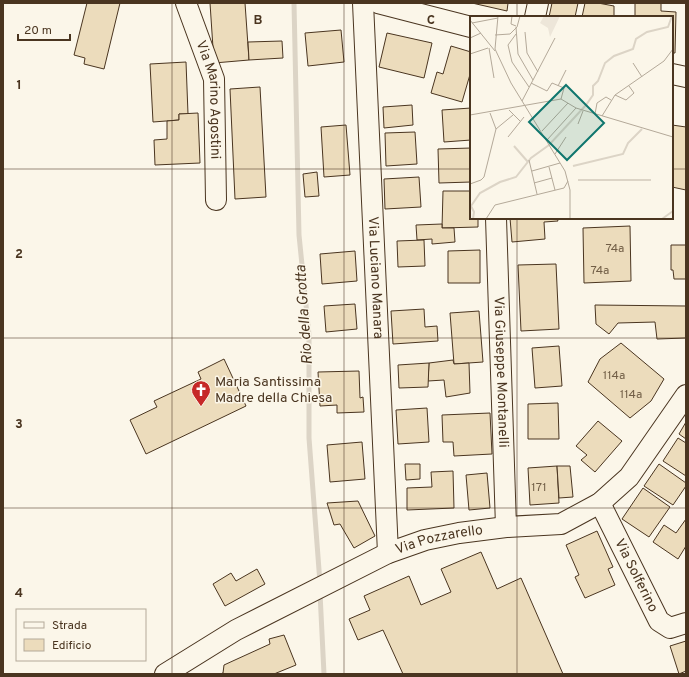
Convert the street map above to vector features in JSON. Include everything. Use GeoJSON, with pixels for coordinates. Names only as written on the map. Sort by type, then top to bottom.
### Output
{"type":"FeatureCollection","features":[{"type":"Feature","properties":{"kind":"street","name":"Via Marino Agostini"},"geometry":{"type":"LineString","coordinates":[[186,3],[214,79],[216,200]]}},
{"type":"Feature","properties":{"kind":"street","name":"Via Luciano Manara"},"geometry":{"type":"LineString","coordinates":[[363,3],[388,553]]}},
{"type":"Feature","properties":{"kind":"street"},"geometry":{"type":"LineString","coordinates":[[378,3],[470,27]]}},
{"type":"Feature","properties":{"kind":"street"},"geometry":{"type":"LineString","coordinates":[[535,16],[538,3]]}},
{"type":"Feature","properties":{"kind":"street"},"geometry":{"type":"LineString","coordinates":[[673,74],[686,77]]}},
{"type":"Feature","properties":{"kind":"street","name":"Via Giuseppe Montanelli"},"geometry":{"type":"LineString","coordinates":[[496,219],[506,527]]}},
{"type":"Feature","properties":{"kind":"street","name":"Via Pozzarello"},"geometry":{"type":"LineString","coordinates":[[165,674],[236,630],[388,553],[425,540],[506,527],[561,524],[600,503],[629,477],[686,395]]}},
{"type":"Feature","properties":{"kind":"street","name":"Via Solferino"},"geometry":{"type":"LineString","coordinates":[[600,503],[659,621],[670,628],[686,623]]}},
{"type":"Feature","properties":{"kind":"building"},"geometry":{"type":"Polygon","coordinates":[[[87,3],[120,3],[104,69],[84,64],[85,58],[74,55],[87,3]]]}},
{"type":"Feature","properties":{"kind":"building"},"geometry":{"type":"Polygon","coordinates":[[[210,3],[245,3],[249,60],[214,63],[210,3]]]}},
{"type":"Feature","properties":{"kind":"building"},"geometry":{"type":"Polygon","coordinates":[[[472,3],[508,3],[507,11],[472,3]]]}},
{"type":"Feature","properties":{"kind":"building"},"geometry":{"type":"Polygon","coordinates":[[[552,3],[578,3],[575,16],[549,16],[552,3]]]}},
{"type":"Feature","properties":{"kind":"building"},"geometry":{"type":"Polygon","coordinates":[[[585,3],[598,3],[614,6],[614,16],[582,16],[585,3]]]}},
{"type":"Feature","properties":{"kind":"building"},"geometry":{"type":"Polygon","coordinates":[[[635,3],[661,3],[661,11],[676,12],[675,53],[673,53],[673,16],[635,16],[635,3]]]}},
{"type":"Feature","properties":{"kind":"building"},"geometry":{"type":"Polygon","coordinates":[[[341,30],[344,62],[308,66],[305,33],[341,30]]]}},
{"type":"Feature","properties":{"kind":"building"},"geometry":{"type":"Polygon","coordinates":[[[387,33],[432,43],[424,78],[379,67],[387,33]]]}},
{"type":"Feature","properties":{"kind":"building"},"geometry":{"type":"Polygon","coordinates":[[[282,41],[283,58],[249,60],[248,42],[282,41]]]}},
{"type":"Feature","properties":{"kind":"building"},"geometry":{"type":"Polygon","coordinates":[[[451,46],[470,52],[470,74],[462,102],[431,93],[437,72],[443,74],[451,46]]]}},
{"type":"Feature","properties":{"kind":"building"},"geometry":{"type":"Polygon","coordinates":[[[186,62],[188,114],[179,114],[179,120],[153,122],[150,64],[186,62]]]}},
{"type":"Feature","properties":{"kind":"building"},"geometry":{"type":"Polygon","coordinates":[[[260,87],[266,197],[235,199],[230,89],[260,87]]]}},
{"type":"Feature","properties":{"kind":"building"},"geometry":{"type":"Polygon","coordinates":[[[412,105],[413,125],[384,128],[383,107],[412,105]]]}},
{"type":"Feature","properties":{"kind":"building"},"geometry":{"type":"Polygon","coordinates":[[[470,108],[470,140],[444,142],[442,110],[470,108]]]}},
{"type":"Feature","properties":{"kind":"building"},"geometry":{"type":"Polygon","coordinates":[[[198,113],[200,163],[155,165],[154,140],[167,139],[167,121],[179,120],[179,114],[198,113]]]}},
{"type":"Feature","properties":{"kind":"building"},"geometry":{"type":"Polygon","coordinates":[[[346,125],[350,175],[324,177],[321,127],[346,125]]]}},
{"type":"Feature","properties":{"kind":"building"},"geometry":{"type":"Polygon","coordinates":[[[673,125],[686,127],[686,190],[673,187],[673,125]]]}},
{"type":"Feature","properties":{"kind":"building"},"geometry":{"type":"Polygon","coordinates":[[[415,132],[417,164],[386,166],[385,133],[415,132]]]}},
{"type":"Feature","properties":{"kind":"building"},"geometry":{"type":"Polygon","coordinates":[[[470,148],[470,182],[439,183],[438,149],[470,148]]]}},
{"type":"Feature","properties":{"kind":"building"},"geometry":{"type":"Polygon","coordinates":[[[317,172],[319,196],[305,197],[303,174],[317,172]]]}},
{"type":"Feature","properties":{"kind":"building"},"geometry":{"type":"Polygon","coordinates":[[[419,177],[421,207],[385,209],[384,179],[419,177]]]}},
{"type":"Feature","properties":{"kind":"building"},"geometry":{"type":"Polygon","coordinates":[[[443,191],[470,191],[470,219],[478,219],[478,227],[442,228],[443,191]]]}},
{"type":"Feature","properties":{"kind":"building"},"geometry":{"type":"Polygon","coordinates":[[[510,219],[557,219],[558,221],[544,222],[545,239],[512,242],[510,219]]]}},
{"type":"Feature","properties":{"kind":"building"},"geometry":{"type":"Polygon","coordinates":[[[442,224],[442,228],[454,228],[455,242],[432,244],[432,239],[417,240],[416,225],[442,224]]]}},
{"type":"Feature","properties":{"kind":"building"},"geometry":{"type":"Polygon","coordinates":[[[630,226],[631,281],[584,283],[583,228],[630,226]]]}},
{"type":"Feature","properties":{"kind":"building"},"geometry":{"type":"Polygon","coordinates":[[[424,240],[425,266],[398,267],[397,241],[424,240]]]}},
{"type":"Feature","properties":{"kind":"building"},"geometry":{"type":"Polygon","coordinates":[[[671,245],[686,245],[686,279],[674,279],[673,270],[671,270],[671,245]]]}},
{"type":"Feature","properties":{"kind":"building"},"geometry":{"type":"Polygon","coordinates":[[[480,250],[480,283],[448,283],[448,251],[480,250]]]}},
{"type":"Feature","properties":{"kind":"building"},"geometry":{"type":"Polygon","coordinates":[[[355,251],[357,281],[322,284],[320,254],[355,251]]]}},
{"type":"Feature","properties":{"kind":"building"},"geometry":{"type":"Polygon","coordinates":[[[556,264],[559,329],[521,331],[518,265],[556,264]]]}},
{"type":"Feature","properties":{"kind":"building"},"geometry":{"type":"Polygon","coordinates":[[[355,304],[357,329],[326,332],[324,306],[355,304]]]}},
{"type":"Feature","properties":{"kind":"building"},"geometry":{"type":"Polygon","coordinates":[[[595,305],[686,306],[686,338],[657,339],[655,322],[618,323],[609,334],[596,324],[595,305]]]}},
{"type":"Feature","properties":{"kind":"building"},"geometry":{"type":"Polygon","coordinates":[[[424,309],[425,327],[437,326],[438,341],[393,344],[391,311],[424,309]]]}},
{"type":"Feature","properties":{"kind":"building"},"geometry":{"type":"Polygon","coordinates":[[[479,311],[483,362],[454,364],[450,313],[479,311]]]}},
{"type":"Feature","properties":{"kind":"building"},"geometry":{"type":"Polygon","coordinates":[[[621,343],[664,379],[651,401],[630,418],[588,382],[600,359],[621,343]]]}},
{"type":"Feature","properties":{"kind":"building"},"geometry":{"type":"Polygon","coordinates":[[[559,346],[562,386],[535,388],[532,348],[559,346]]]}},
{"type":"Feature","properties":{"kind":"building","name":"Maria Santissima Madre della Chiesa"},"geometry":{"type":"Polygon","coordinates":[[[224,359],[246,406],[146,454],[130,420],[157,407],[154,401],[201,379],[198,372],[224,359]]]}},
{"type":"Feature","properties":{"kind":"building"},"geometry":{"type":"Polygon","coordinates":[[[453,360],[454,364],[469,363],[470,393],[446,397],[444,380],[428,381],[429,363],[453,360]]]}},
{"type":"Feature","properties":{"kind":"building"},"geometry":{"type":"Polygon","coordinates":[[[429,363],[428,387],[399,388],[398,365],[429,363]]]}},
{"type":"Feature","properties":{"kind":"building"},"geometry":{"type":"Polygon","coordinates":[[[359,371],[360,398],[363,397],[364,412],[337,413],[337,405],[320,406],[318,372],[359,371]]]}},
{"type":"Feature","properties":{"kind":"building"},"geometry":{"type":"Polygon","coordinates":[[[558,403],[559,439],[528,439],[528,404],[558,403]]]}},
{"type":"Feature","properties":{"kind":"building"},"geometry":{"type":"Polygon","coordinates":[[[427,408],[429,442],[398,444],[396,410],[427,408]]]}},
{"type":"Feature","properties":{"kind":"building"},"geometry":{"type":"Polygon","coordinates":[[[490,413],[492,454],[454,456],[453,442],[443,442],[442,415],[490,413]]]}},
{"type":"Feature","properties":{"kind":"building"},"geometry":{"type":"Polygon","coordinates":[[[598,421],[622,441],[595,472],[581,460],[587,455],[576,446],[598,421]]]}},
{"type":"Feature","properties":{"kind":"building"},"geometry":{"type":"Polygon","coordinates":[[[686,422],[686,439],[679,434],[686,422]]]}},
{"type":"Feature","properties":{"kind":"building"},"geometry":{"type":"Polygon","coordinates":[[[678,438],[686,443],[686,476],[663,461],[678,438]]]}},
{"type":"Feature","properties":{"kind":"building"},"geometry":{"type":"Polygon","coordinates":[[[362,442],[365,479],[330,482],[327,445],[362,442]]]}},
{"type":"Feature","properties":{"kind":"building"},"geometry":{"type":"Polygon","coordinates":[[[405,464],[420,464],[420,479],[406,480],[405,464]]]}},
{"type":"Feature","properties":{"kind":"building"},"geometry":{"type":"Polygon","coordinates":[[[659,464],[686,483],[686,486],[673,505],[644,486],[659,464]]]}},
{"type":"Feature","properties":{"kind":"building"},"geometry":{"type":"Polygon","coordinates":[[[557,466],[559,503],[530,505],[528,468],[557,466]]]}},
{"type":"Feature","properties":{"kind":"building"},"geometry":{"type":"Polygon","coordinates":[[[557,466],[570,466],[573,497],[559,498],[557,466]]]}},
{"type":"Feature","properties":{"kind":"building"},"geometry":{"type":"Polygon","coordinates":[[[453,471],[454,508],[407,510],[407,488],[432,487],[431,472],[453,471]]]}},
{"type":"Feature","properties":{"kind":"building"},"geometry":{"type":"Polygon","coordinates":[[[487,473],[490,508],[469,510],[466,475],[487,473]]]}},
{"type":"Feature","properties":{"kind":"building"},"geometry":{"type":"Polygon","coordinates":[[[643,488],[670,507],[649,537],[622,519],[643,488]]]}},
{"type":"Feature","properties":{"kind":"building"},"geometry":{"type":"Polygon","coordinates":[[[358,501],[375,536],[354,548],[340,524],[334,525],[327,503],[358,501]]]}},
{"type":"Feature","properties":{"kind":"building"},"geometry":{"type":"Polygon","coordinates":[[[686,519],[686,546],[678,559],[653,542],[664,525],[676,533],[686,519]]]}},
{"type":"Feature","properties":{"kind":"building"},"geometry":{"type":"Polygon","coordinates":[[[597,531],[613,567],[608,569],[615,585],[585,598],[575,577],[579,575],[566,545],[597,531]]]}},
{"type":"Feature","properties":{"kind":"building"},"geometry":{"type":"Polygon","coordinates":[[[481,552],[497,589],[521,578],[563,674],[403,674],[383,630],[358,640],[349,619],[370,610],[364,596],[409,576],[421,605],[451,592],[441,569],[481,552]]]}},
{"type":"Feature","properties":{"kind":"building"},"geometry":{"type":"Polygon","coordinates":[[[257,569],[265,584],[225,606],[213,584],[231,573],[236,581],[257,569]]]}},
{"type":"Feature","properties":{"kind":"building"},"geometry":{"type":"Polygon","coordinates":[[[284,635],[296,665],[274,674],[220,674],[223,673],[224,665],[270,644],[269,639],[284,635]]]}},
{"type":"Feature","properties":{"kind":"building"},"geometry":{"type":"Polygon","coordinates":[[[686,641],[686,671],[679,674],[670,646],[686,641]]]}},
{"type":"Feature","properties":{"kind":"waterway","name":"Rio della Grotta"},"geometry":{"type":"LineString","coordinates":[[294,3],[299,235],[309,335],[309,438],[320,583]]}},
{"type":"Feature","properties":{"kind":"waterway","name":"Rio della Grotta"},"geometry":{"type":"LineString","coordinates":[[320,593],[324,674]]}},
{"type":"Feature","properties":{"kind":"place","name":"Maria Santissima Madre della Chiesa"},"geometry":{"type":"Point","coordinates":[201,407]}}]}
